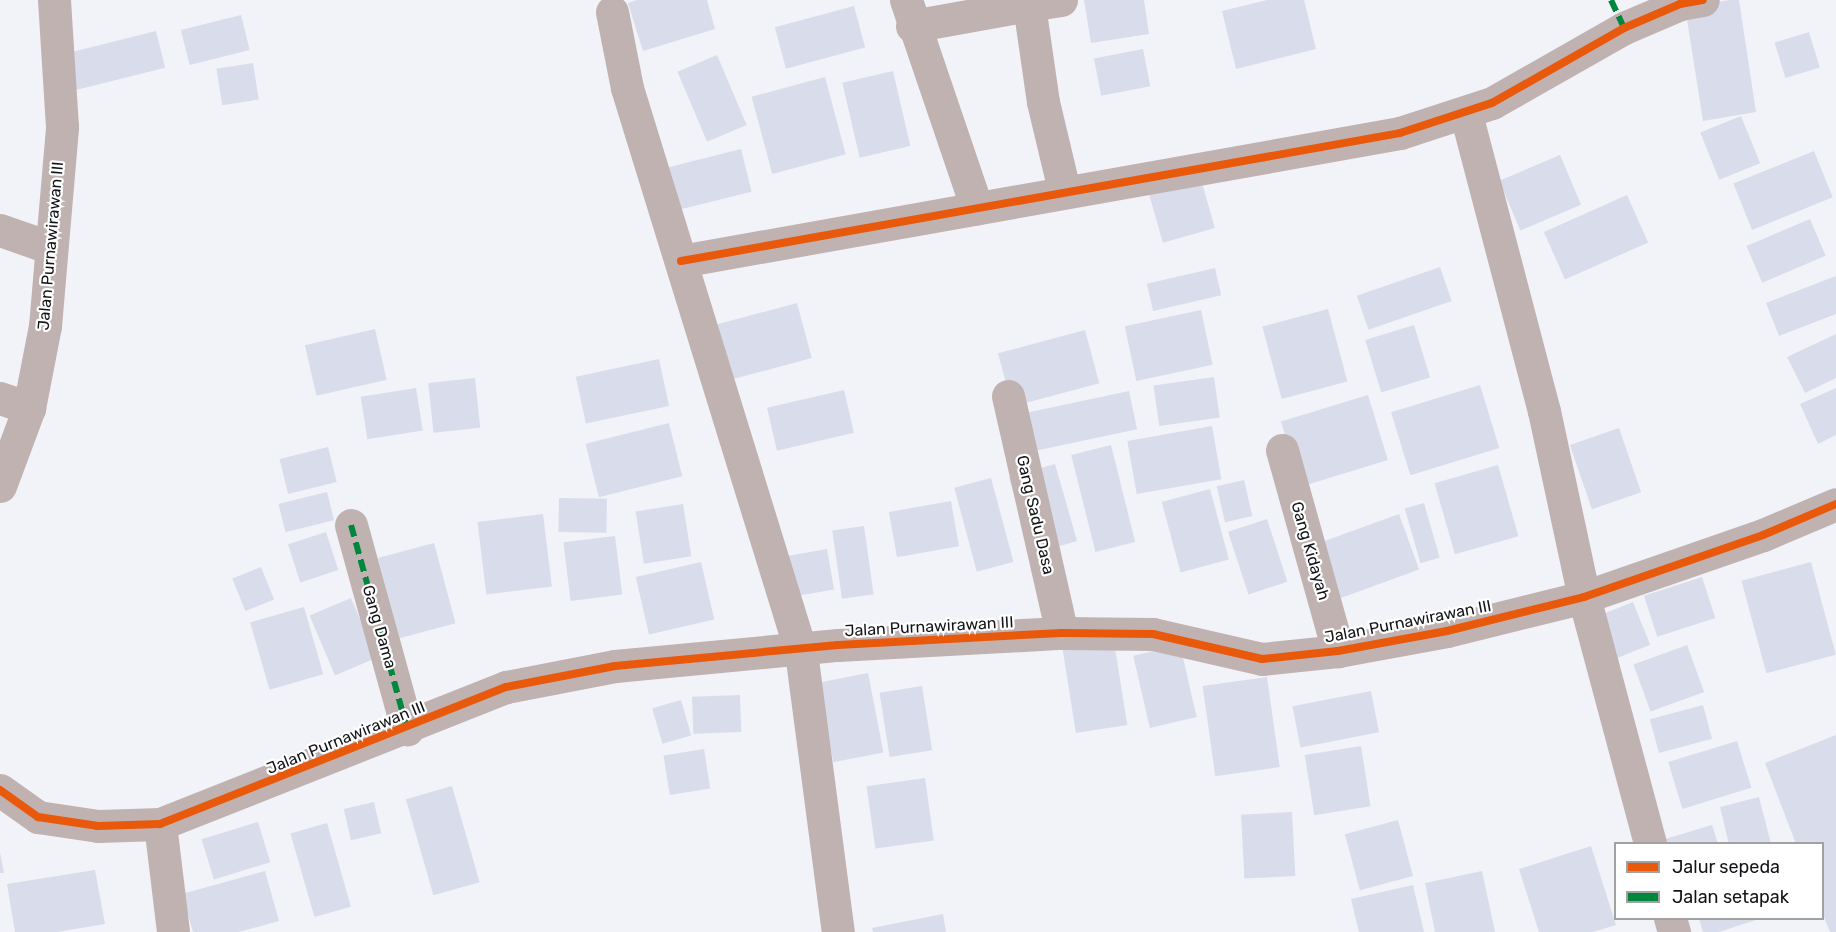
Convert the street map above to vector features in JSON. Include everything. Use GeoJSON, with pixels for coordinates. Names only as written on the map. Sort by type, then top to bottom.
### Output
{"type":"FeatureCollection","features":[{"type":"Feature","properties":{"kind":"street","name":"Jalan Purnawirawan III"},"geometry":{"type":"LineString","coordinates":[[0,486],[15,403],[45,326],[62,127],[54,0]]}},
{"type":"Feature","properties":{"kind":"street"},"geometry":{"type":"LineString","coordinates":[[681,261],[1064,190],[1400,133],[1466,114],[1624,28],[1680,4],[1703,0]]}},
{"type":"Feature","properties":{"kind":"street"},"geometry":{"type":"LineString","coordinates":[[976,208],[909,13],[1045,2],[1043,102],[1064,190]]}},
{"type":"Feature","properties":{"kind":"street"},"geometry":{"type":"LineString","coordinates":[[612,12],[627,88],[801,652],[838,932]]}},
{"type":"Feature","properties":{"kind":"street"},"geometry":{"type":"LineString","coordinates":[[1466,114],[1544,411],[1584,597],[1650,842]]}},
{"type":"Feature","properties":{"kind":"street"},"geometry":{"type":"LineString","coordinates":[[0,230],[51,248]]}},
{"type":"Feature","properties":{"kind":"street","name":"Gang Sadu Dasa"},"geometry":{"type":"LineString","coordinates":[[1008,396],[1062,633]]}},
{"type":"Feature","properties":{"kind":"street","name":"Gang Kidayah"},"geometry":{"type":"LineString","coordinates":[[1282,450],[1338,651]]}},
{"type":"Feature","properties":{"kind":"street","name":"Jalan Purnawirawan III"},"geometry":{"type":"LineString","coordinates":[[0,790],[38,818],[98,826],[160,824],[408,729],[506,687],[615,666],[801,652],[838,645],[1062,633],[1153,634],[1262,659],[1338,651],[1447,631],[1584,597],[1763,535],[1836,504]]}},
{"type":"Feature","properties":{"kind":"street","name":"Gang Dama"},"geometry":{"type":"LineString","coordinates":[[351,525],[408,729]]}},
{"type":"Feature","properties":{"kind":"street"},"geometry":{"type":"LineString","coordinates":[[160,824],[173,932]]}},
{"type":"Feature","properties":{"kind":"building"},"geometry":{"type":"Polygon","coordinates":[[[637,0],[707,0],[715,29],[643,51],[628,3],[637,0]]]}},
{"type":"Feature","properties":{"kind":"building"},"geometry":{"type":"Polygon","coordinates":[[[1084,0],[1144,0],[1149,34],[1091,43],[1084,0]]]}},
{"type":"Feature","properties":{"kind":"building"},"geometry":{"type":"Polygon","coordinates":[[[1267,0],[1304,0],[1316,49],[1236,69],[1222,11],[1267,0]]]}},
{"type":"Feature","properties":{"kind":"building"},"geometry":{"type":"Polygon","coordinates":[[[1739,0],[1756,112],[1703,121],[1685,7],[1739,0]]]}},
{"type":"Feature","properties":{"kind":"building"},"geometry":{"type":"Polygon","coordinates":[[[854,6],[865,48],[786,69],[775,27],[854,6]]]}},
{"type":"Feature","properties":{"kind":"building"},"geometry":{"type":"Polygon","coordinates":[[[241,15],[250,50],[190,65],[181,30],[241,15]]]}},
{"type":"Feature","properties":{"kind":"building"},"geometry":{"type":"Polygon","coordinates":[[[156,31],[165,68],[73,91],[64,54],[156,31]]]}},
{"type":"Feature","properties":{"kind":"building"},"geometry":{"type":"Polygon","coordinates":[[[1809,32],[1820,67],[1785,78],[1775,43],[1809,32]]]}},
{"type":"Feature","properties":{"kind":"building"},"geometry":{"type":"Polygon","coordinates":[[[1143,49],[1150,86],[1101,96],[1094,59],[1143,49]]]}},
{"type":"Feature","properties":{"kind":"building"},"geometry":{"type":"Polygon","coordinates":[[[717,55],[747,125],[707,142],[677,72],[717,55]]]}},
{"type":"Feature","properties":{"kind":"building"},"geometry":{"type":"Polygon","coordinates":[[[253,63],[259,100],[222,105],[216,69],[253,63]]]}},
{"type":"Feature","properties":{"kind":"building"},"geometry":{"type":"Polygon","coordinates":[[[893,71],[910,146],[860,158],[842,83],[893,71]]]}},
{"type":"Feature","properties":{"kind":"building"},"geometry":{"type":"Polygon","coordinates":[[[825,77],[846,154],[772,174],[752,97],[825,77]]]}},
{"type":"Feature","properties":{"kind":"building"},"geometry":{"type":"Polygon","coordinates":[[[1741,116],[1760,163],[1719,180],[1700,132],[1741,116]]]}},
{"type":"Feature","properties":{"kind":"building"},"geometry":{"type":"Polygon","coordinates":[[[741,149],[752,192],[678,210],[667,167],[741,149]]]}},
{"type":"Feature","properties":{"kind":"building"},"geometry":{"type":"Polygon","coordinates":[[[1814,151],[1833,197],[1752,230],[1733,184],[1814,151]]]}},
{"type":"Feature","properties":{"kind":"building"},"geometry":{"type":"Polygon","coordinates":[[[1560,155],[1581,205],[1520,230],[1499,181],[1560,155]]]}},
{"type":"Feature","properties":{"kind":"building"},"geometry":{"type":"Polygon","coordinates":[[[1200,176],[1215,228],[1163,243],[1148,191],[1200,176]]]}},
{"type":"Feature","properties":{"kind":"building"},"geometry":{"type":"Polygon","coordinates":[[[1627,195],[1648,243],[1565,280],[1544,232],[1627,195]]]}},
{"type":"Feature","properties":{"kind":"building"},"geometry":{"type":"Polygon","coordinates":[[[1810,219],[1826,256],[1762,283],[1746,246],[1810,219]]]}},
{"type":"Feature","properties":{"kind":"building"},"geometry":{"type":"Polygon","coordinates":[[[1440,267],[1452,301],[1369,330],[1357,296],[1440,267]]]}},
{"type":"Feature","properties":{"kind":"building"},"geometry":{"type":"Polygon","coordinates":[[[1215,268],[1221,295],[1153,311],[1147,284],[1215,268]]]}},
{"type":"Feature","properties":{"kind":"building"},"geometry":{"type":"Polygon","coordinates":[[[1836,276],[1836,314],[1779,336],[1766,303],[1836,276]]]}},
{"type":"Feature","properties":{"kind":"building"},"geometry":{"type":"Polygon","coordinates":[[[797,303],[812,358],[727,381],[712,326],[797,303]]]}},
{"type":"Feature","properties":{"kind":"building"},"geometry":{"type":"Polygon","coordinates":[[[1328,309],[1347,381],[1282,399],[1262,327],[1328,309]]]}},
{"type":"Feature","properties":{"kind":"building"},"geometry":{"type":"Polygon","coordinates":[[[1201,310],[1213,365],[1136,381],[1125,326],[1201,310]]]}},
{"type":"Feature","properties":{"kind":"building"},"geometry":{"type":"Polygon","coordinates":[[[1414,325],[1430,378],[1381,393],[1365,340],[1414,325]]]}},
{"type":"Feature","properties":{"kind":"building"},"geometry":{"type":"Polygon","coordinates":[[[375,329],[387,380],[317,396],[305,345],[375,329]]]}},
{"type":"Feature","properties":{"kind":"building"},"geometry":{"type":"Polygon","coordinates":[[[1085,330],[1099,383],[1012,406],[998,353],[1085,330]]]}},
{"type":"Feature","properties":{"kind":"building"},"geometry":{"type":"Polygon","coordinates":[[[1836,334],[1836,378],[1805,393],[1787,357],[1836,334]]]}},
{"type":"Feature","properties":{"kind":"building"},"geometry":{"type":"Polygon","coordinates":[[[659,359],[669,406],[586,424],[576,377],[659,359]]]}},
{"type":"Feature","properties":{"kind":"building"},"geometry":{"type":"Polygon","coordinates":[[[1214,377],[1220,418],[1159,426],[1154,385],[1214,377]]]}},
{"type":"Feature","properties":{"kind":"building"},"geometry":{"type":"Polygon","coordinates":[[[475,378],[480,428],[433,433],[428,383],[475,378]]]}},
{"type":"Feature","properties":{"kind":"building"},"geometry":{"type":"Polygon","coordinates":[[[1480,385],[1499,448],[1410,475],[1391,412],[1480,385]]]}},
{"type":"Feature","properties":{"kind":"building"},"geometry":{"type":"Polygon","coordinates":[[[416,388],[423,430],[367,439],[361,397],[416,388]]]}},
{"type":"Feature","properties":{"kind":"building"},"geometry":{"type":"Polygon","coordinates":[[[1836,388],[1836,435],[1818,444],[1800,404],[1836,388]]]}},
{"type":"Feature","properties":{"kind":"building"},"geometry":{"type":"Polygon","coordinates":[[[844,390],[854,433],[777,451],[767,408],[844,390]]]}},
{"type":"Feature","properties":{"kind":"building"},"geometry":{"type":"Polygon","coordinates":[[[1129,391],[1137,429],[1018,455],[1010,416],[1129,391]]]}},
{"type":"Feature","properties":{"kind":"building"},"geometry":{"type":"Polygon","coordinates":[[[1368,395],[1388,460],[1301,487],[1281,422],[1368,395]]]}},
{"type":"Feature","properties":{"kind":"building"},"geometry":{"type":"Polygon","coordinates":[[[669,423],[682,476],[599,497],[586,444],[669,423]]]}},
{"type":"Feature","properties":{"kind":"building"},"geometry":{"type":"Polygon","coordinates":[[[1212,426],[1221,479],[1137,494],[1127,441],[1212,426]]]}},
{"type":"Feature","properties":{"kind":"building"},"geometry":{"type":"Polygon","coordinates":[[[1619,428],[1641,492],[1592,509],[1570,445],[1619,428]]]}},
{"type":"Feature","properties":{"kind":"building"},"geometry":{"type":"Polygon","coordinates":[[[1111,445],[1135,542],[1095,552],[1071,455],[1111,445]]]}},
{"type":"Feature","properties":{"kind":"building"},"geometry":{"type":"Polygon","coordinates":[[[328,447],[337,482],[288,494],[279,459],[328,447]]]}},
{"type":"Feature","properties":{"kind":"building"},"geometry":{"type":"Polygon","coordinates":[[[1055,464],[1077,541],[1031,554],[1009,477],[1055,464]]]}},
{"type":"Feature","properties":{"kind":"building"},"geometry":{"type":"Polygon","coordinates":[[[1498,465],[1518,536],[1455,554],[1435,483],[1498,465]]]}},
{"type":"Feature","properties":{"kind":"building"},"geometry":{"type":"Polygon","coordinates":[[[991,478],[1014,562],[977,572],[954,488],[991,478]]]}},
{"type":"Feature","properties":{"kind":"building"},"geometry":{"type":"Polygon","coordinates":[[[1244,480],[1252,516],[1225,522],[1217,486],[1244,480]]]}},
{"type":"Feature","properties":{"kind":"building"},"geometry":{"type":"Polygon","coordinates":[[[1210,489],[1229,560],[1181,572],[1162,502],[1210,489]]]}},
{"type":"Feature","properties":{"kind":"building"},"geometry":{"type":"Polygon","coordinates":[[[327,492],[334,520],[286,532],[278,504],[327,492]]]}},
{"type":"Feature","properties":{"kind":"building"},"geometry":{"type":"Polygon","coordinates":[[[559,498],[607,499],[606,533],[558,532],[559,498]]]}},
{"type":"Feature","properties":{"kind":"building"},"geometry":{"type":"Polygon","coordinates":[[[951,501],[959,546],[897,557],[889,512],[951,501]]]}},
{"type":"Feature","properties":{"kind":"building"},"geometry":{"type":"Polygon","coordinates":[[[1424,503],[1440,558],[1420,563],[1405,509],[1424,503]]]}},
{"type":"Feature","properties":{"kind":"building"},"geometry":{"type":"Polygon","coordinates":[[[683,504],[691,556],[644,564],[636,512],[683,504]]]}},
{"type":"Feature","properties":{"kind":"building"},"geometry":{"type":"Polygon","coordinates":[[[543,514],[552,586],[486,594],[477,522],[543,514]]]}},
{"type":"Feature","properties":{"kind":"building"},"geometry":{"type":"Polygon","coordinates":[[[1399,514],[1419,569],[1332,601],[1312,546],[1399,514]]]}},
{"type":"Feature","properties":{"kind":"building"},"geometry":{"type":"Polygon","coordinates":[[[1267,519],[1287,582],[1248,594],[1228,532],[1267,519]]]}},
{"type":"Feature","properties":{"kind":"building"},"geometry":{"type":"Polygon","coordinates":[[[864,526],[874,594],[842,599],[832,530],[864,526]]]}},
{"type":"Feature","properties":{"kind":"building"},"geometry":{"type":"Polygon","coordinates":[[[326,532],[338,570],[300,582],[288,544],[326,532]]]}},
{"type":"Feature","properties":{"kind":"building"},"geometry":{"type":"Polygon","coordinates":[[[615,536],[622,595],[571,601],[563,542],[615,536]]]}},
{"type":"Feature","properties":{"kind":"building"},"geometry":{"type":"Polygon","coordinates":[[[434,543],[455,623],[399,638],[378,558],[434,543]]]}},
{"type":"Feature","properties":{"kind":"building"},"geometry":{"type":"Polygon","coordinates":[[[827,549],[834,589],[788,598],[781,557],[827,549]]]}},
{"type":"Feature","properties":{"kind":"building"},"geometry":{"type":"Polygon","coordinates":[[[701,562],[714,619],[649,635],[636,577],[701,562]]]}},
{"type":"Feature","properties":{"kind":"building"},"geometry":{"type":"Polygon","coordinates":[[[1811,562],[1836,655],[1766,673],[1741,581],[1811,562]]]}},
{"type":"Feature","properties":{"kind":"building"},"geometry":{"type":"Polygon","coordinates":[[[261,567],[274,599],[245,611],[232,579],[261,567]]]}},
{"type":"Feature","properties":{"kind":"building"},"geometry":{"type":"Polygon","coordinates":[[[1702,577],[1715,618],[1657,637],[1644,596],[1702,577]]]}},
{"type":"Feature","properties":{"kind":"building"},"geometry":{"type":"Polygon","coordinates":[[[351,598],[376,658],[335,675],[310,616],[351,598]]]}},
{"type":"Feature","properties":{"kind":"building"},"geometry":{"type":"Polygon","coordinates":[[[1633,602],[1650,645],[1612,660],[1595,617],[1633,602]]]}},
{"type":"Feature","properties":{"kind":"building"},"geometry":{"type":"Polygon","coordinates":[[[304,607],[323,674],[269,690],[250,622],[304,607]]]}},
{"type":"Feature","properties":{"kind":"building"},"geometry":{"type":"Polygon","coordinates":[[[1113,635],[1127,725],[1076,733],[1062,643],[1113,635]]]}},
{"type":"Feature","properties":{"kind":"building"},"geometry":{"type":"Polygon","coordinates":[[[1180,645],[1197,717],[1150,728],[1133,656],[1180,645]]]}},
{"type":"Feature","properties":{"kind":"building"},"geometry":{"type":"Polygon","coordinates":[[[1687,645],[1704,692],[1651,711],[1633,664],[1687,645]]]}},
{"type":"Feature","properties":{"kind":"building"},"geometry":{"type":"Polygon","coordinates":[[[868,673],[883,753],[833,762],[818,683],[868,673]]]}},
{"type":"Feature","properties":{"kind":"building"},"geometry":{"type":"Polygon","coordinates":[[[1267,677],[1280,767],[1215,776],[1203,686],[1267,677]]]}},
{"type":"Feature","properties":{"kind":"building"},"geometry":{"type":"Polygon","coordinates":[[[922,686],[932,750],[890,757],[880,693],[922,686]]]}},
{"type":"Feature","properties":{"kind":"building"},"geometry":{"type":"Polygon","coordinates":[[[1371,691],[1379,732],[1300,747],[1292,706],[1371,691]]]}},
{"type":"Feature","properties":{"kind":"building"},"geometry":{"type":"Polygon","coordinates":[[[740,695],[741,732],[693,734],[692,697],[740,695]]]}},
{"type":"Feature","properties":{"kind":"building"},"geometry":{"type":"Polygon","coordinates":[[[681,700],[691,736],[662,744],[652,708],[681,700]]]}},
{"type":"Feature","properties":{"kind":"building"},"geometry":{"type":"Polygon","coordinates":[[[1703,705],[1712,739],[1659,753],[1650,719],[1703,705]]]}},
{"type":"Feature","properties":{"kind":"building"},"geometry":{"type":"Polygon","coordinates":[[[1836,735],[1836,932],[1830,932],[1824,917],[1824,842],[1795,842],[1765,763],[1836,735]]]}},
{"type":"Feature","properties":{"kind":"building"},"geometry":{"type":"Polygon","coordinates":[[[1737,741],[1751,788],[1682,809],[1668,762],[1737,741]]]}},
{"type":"Feature","properties":{"kind":"building"},"geometry":{"type":"Polygon","coordinates":[[[1361,746],[1371,806],[1314,815],[1305,755],[1361,746]]]}},
{"type":"Feature","properties":{"kind":"building"},"geometry":{"type":"Polygon","coordinates":[[[704,749],[710,789],[670,795],[664,755],[704,749]]]}},
{"type":"Feature","properties":{"kind":"building"},"geometry":{"type":"Polygon","coordinates":[[[925,778],[934,840],[875,849],[867,786],[925,778]]]}},
{"type":"Feature","properties":{"kind":"building"},"geometry":{"type":"Polygon","coordinates":[[[452,786],[480,882],[433,895],[406,799],[452,786]]]}},
{"type":"Feature","properties":{"kind":"building"},"geometry":{"type":"Polygon","coordinates":[[[1759,797],[1770,842],[1729,842],[1720,807],[1759,797]]]}},
{"type":"Feature","properties":{"kind":"building"},"geometry":{"type":"Polygon","coordinates":[[[374,802],[381,833],[351,840],[344,809],[374,802]]]}},
{"type":"Feature","properties":{"kind":"building"},"geometry":{"type":"Polygon","coordinates":[[[1292,812],[1295,876],[1244,879],[1241,815],[1292,812]]]}},
{"type":"Feature","properties":{"kind":"building"},"geometry":{"type":"Polygon","coordinates":[[[1398,820],[1413,876],[1360,890],[1345,834],[1398,820]]]}},
{"type":"Feature","properties":{"kind":"building"},"geometry":{"type":"Polygon","coordinates":[[[258,822],[270,862],[214,879],[202,839],[258,822]]]}},
{"type":"Feature","properties":{"kind":"building"},"geometry":{"type":"Polygon","coordinates":[[[327,823],[351,907],[314,917],[290,833],[327,823]]]}},
{"type":"Feature","properties":{"kind":"building"},"geometry":{"type":"Polygon","coordinates":[[[1712,825],[1717,842],[1655,842],[1712,825]]]}},
{"type":"Feature","properties":{"kind":"building"},"geometry":{"type":"Polygon","coordinates":[[[1591,846],[1616,925],[1593,932],[1539,932],[1519,869],[1591,846]]]}},
{"type":"Feature","properties":{"kind":"building"},"geometry":{"type":"Polygon","coordinates":[[[0,852],[4,873],[0,873],[0,852]]]}},
{"type":"Feature","properties":{"kind":"building"},"geometry":{"type":"Polygon","coordinates":[[[95,870],[105,924],[57,932],[15,932],[7,884],[95,870]]]}},
{"type":"Feature","properties":{"kind":"building"},"geometry":{"type":"Polygon","coordinates":[[[265,871],[279,921],[239,932],[193,932],[182,894],[265,871]]]}},
{"type":"Feature","properties":{"kind":"building"},"geometry":{"type":"Polygon","coordinates":[[[1482,871],[1495,932],[1435,932],[1425,883],[1482,871]]]}},
{"type":"Feature","properties":{"kind":"building"},"geometry":{"type":"Polygon","coordinates":[[[1413,885],[1424,932],[1359,932],[1351,899],[1413,885]]]}},
{"type":"Feature","properties":{"kind":"building"},"geometry":{"type":"Polygon","coordinates":[[[943,914],[946,932],[873,932],[872,928],[943,914]]]}},
{"type":"Feature","properties":{"kind":"building"},"geometry":{"type":"Polygon","coordinates":[[[1700,920],[1756,920],[1719,932],[1703,932],[1700,920]]]}},
{"type":"Feature","properties":{"kind":"marked path"},"geometry":{"type":"LineString","coordinates":[[1611,0],[1624,28]]}},
{"type":"Feature","properties":{"kind":"marked path"},"geometry":{"type":"LineString","coordinates":[[351,525],[407,729]]}},
{"type":"Feature","properties":{"kind":"cycle path"},"geometry":{"type":"LineString","coordinates":[[681,261],[1400,133],[1492,103],[1624,28],[1680,4],[1703,0]]}},
{"type":"Feature","properties":{"kind":"cycle path"},"geometry":{"type":"LineString","coordinates":[[0,790],[38,817],[98,826],[160,824],[506,687],[615,666],[838,645],[1062,633],[1153,634],[1262,659],[1338,651],[1447,631],[1584,597],[1763,535],[1836,504]]}}]}
